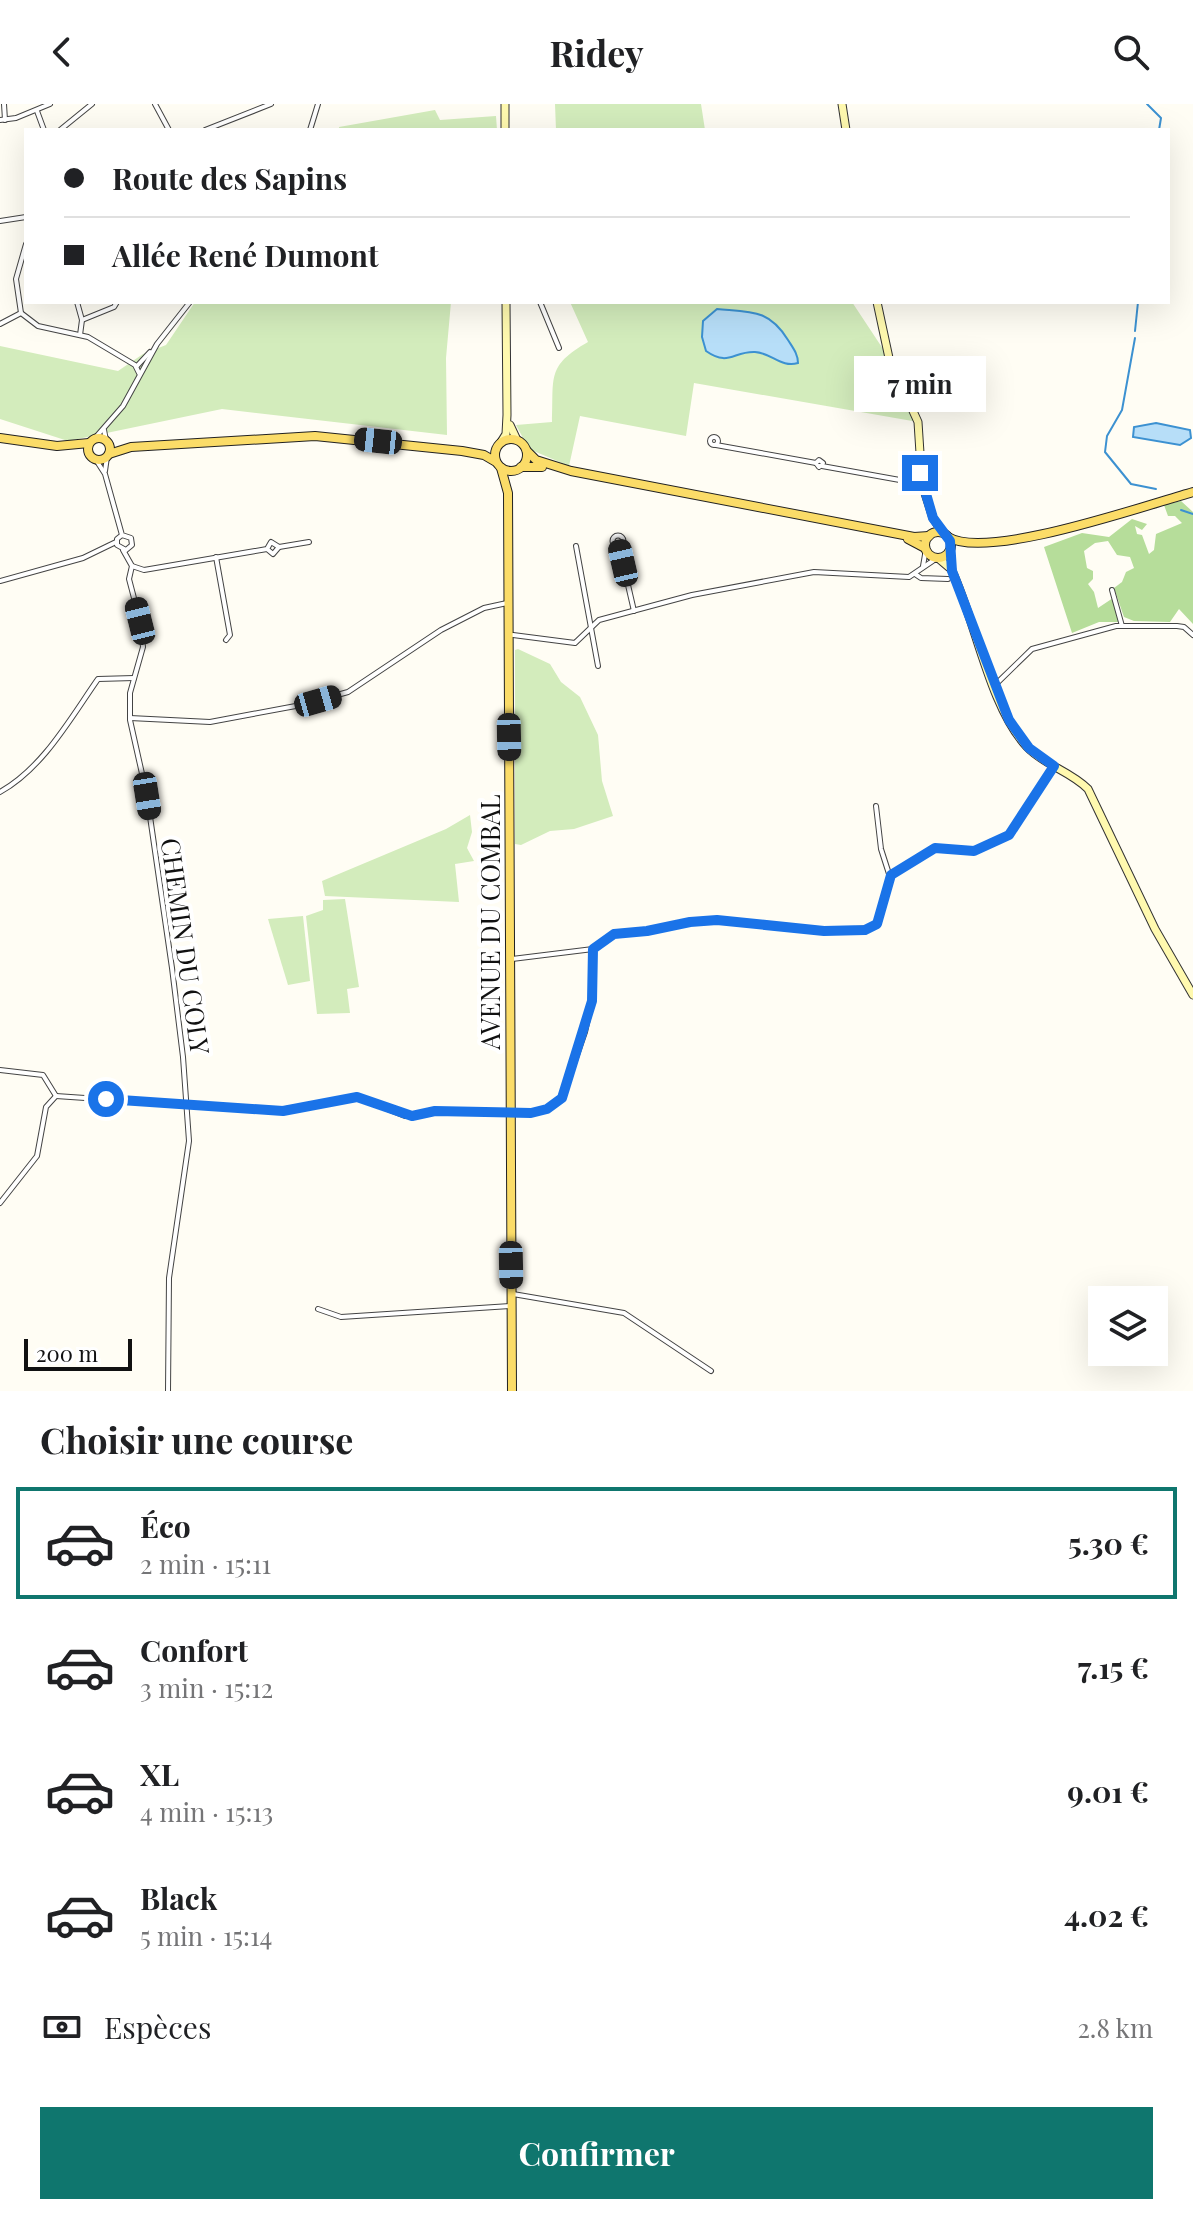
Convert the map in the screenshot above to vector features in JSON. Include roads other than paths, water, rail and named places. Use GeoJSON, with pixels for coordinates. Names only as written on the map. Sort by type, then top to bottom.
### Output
{"type":"FeatureCollection","features":[{"type":"Feature","properties":{"kind":"main road"},"geometry":{"type":"LineString","coordinates":[[0,438],[66,446],[92,457],[108,456],[131,447],[315,436],[462,451],[484,455],[499,465],[520,468],[534,465],[906,539],[926,548],[938,558],[964,546],[1019,544],[1193,493]]}},
{"type":"Feature","properties":{"kind":"main road"},"geometry":{"type":"LineString","coordinates":[[92,440],[92,457]]}},
{"type":"Feature","properties":{"kind":"main road"},"geometry":{"type":"LineString","coordinates":[[66,446],[92,440],[131,447]]}},
{"type":"Feature","properties":{"kind":"main road"},"geometry":{"type":"LineString","coordinates":[[462,451],[484,451],[517,440],[536,460],[571,471],[914,537],[946,535],[956,542],[1018,540],[1193,493]]}},
{"type":"Feature","properties":{"kind":"main road"},"geometry":{"type":"LineString","coordinates":[[108,441],[108,456]]}},
{"type":"Feature","properties":{"kind":"main road"},"geometry":{"type":"LineString","coordinates":[[499,444],[499,465],[508,493]]}},
{"type":"Feature","properties":{"kind":"main road"},"geometry":{"type":"LineString","coordinates":[[508,493],[512,477],[520,468],[527,451]]}},
{"type":"Feature","properties":{"kind":"main road","name":"AVENUE DU COMBAL"},"geometry":{"type":"LineString","coordinates":[[508,493],[512,1391]]}},
{"type":"Feature","properties":{"kind":"main road"},"geometry":{"type":"LineString","coordinates":[[946,535],[949,551]]}},
{"type":"Feature","properties":{"kind":"main road"},"geometry":{"type":"LineString","coordinates":[[926,548],[929,536]]}},
{"type":"Feature","properties":{"kind":"street"},"geometry":{"type":"LineString","coordinates":[[4,104],[3,120],[37,111],[50,104]]}},
{"type":"Feature","properties":{"kind":"street"},"geometry":{"type":"LineString","coordinates":[[63,128],[78,119],[92,104]]}},
{"type":"Feature","properties":{"kind":"street"},"geometry":{"type":"LineString","coordinates":[[155,104],[168,128]]}},
{"type":"Feature","properties":{"kind":"street"},"geometry":{"type":"LineString","coordinates":[[210,128],[271,104]]}},
{"type":"Feature","properties":{"kind":"street"},"geometry":{"type":"LineString","coordinates":[[311,128],[318,104]]}},
{"type":"Feature","properties":{"kind":"street"},"geometry":{"type":"LineString","coordinates":[[505,104],[505,128]]}},
{"type":"Feature","properties":{"kind":"street"},"geometry":{"type":"LineString","coordinates":[[842,104],[846,128]]}},
{"type":"Feature","properties":{"kind":"street"},"geometry":{"type":"LineString","coordinates":[[37,111],[43,128]]}},
{"type":"Feature","properties":{"kind":"street"},"geometry":{"type":"LineString","coordinates":[[0,221],[24,218]]}},
{"type":"Feature","properties":{"kind":"street"},"geometry":{"type":"LineString","coordinates":[[24,251],[16,279],[21,313],[38,326],[80,335],[137,370]]}},
{"type":"Feature","properties":{"kind":"street"},"geometry":{"type":"LineString","coordinates":[[78,304],[82,320],[80,335]]}},
{"type":"Feature","properties":{"kind":"street"},"geometry":{"type":"LineString","coordinates":[[82,320],[116,304]]}},
{"type":"Feature","properties":{"kind":"street"},"geometry":{"type":"LineString","coordinates":[[92,440],[123,406],[137,370],[188,304]]}},
{"type":"Feature","properties":{"kind":"street"},"geometry":{"type":"LineString","coordinates":[[499,444],[506,434],[507,415],[506,304]]}},
{"type":"Feature","properties":{"kind":"street"},"geometry":{"type":"LineString","coordinates":[[541,304],[559,348]]}},
{"type":"Feature","properties":{"kind":"street"},"geometry":{"type":"LineString","coordinates":[[877,304],[889,358],[918,422],[922,484],[933,518],[946,535]]}},
{"type":"Feature","properties":{"kind":"street"},"geometry":{"type":"LineString","coordinates":[[0,324],[21,313]]}},
{"type":"Feature","properties":{"kind":"street"},"geometry":{"type":"LineString","coordinates":[[507,415],[517,440]]}},
{"type":"Feature","properties":{"kind":"street"},"geometry":{"type":"LineString","coordinates":[[104,427],[108,441]]}},
{"type":"Feature","properties":{"kind":"street"},"geometry":{"type":"LineString","coordinates":[[716,445],[816,463],[822,461],[822,466],[922,484]]}},
{"type":"Feature","properties":{"kind":"street"},"geometry":{"type":"LineString","coordinates":[[105,474],[108,456]]}},
{"type":"Feature","properties":{"kind":"street"},"geometry":{"type":"LineString","coordinates":[[92,457],[105,474],[122,535]]}},
{"type":"Feature","properties":{"kind":"street"},"geometry":{"type":"LineString","coordinates":[[929,536],[933,518]]}},
{"type":"Feature","properties":{"kind":"street"},"geometry":{"type":"LineString","coordinates":[[103,550],[122,535]]}},
{"type":"Feature","properties":{"kind":"street"},"geometry":{"type":"LineString","coordinates":[[0,581],[103,550],[130,548],[131,538],[122,535]]}},
{"type":"Feature","properties":{"kind":"street","name":"CHEMIN DU COLY"},"geometry":{"type":"LineString","coordinates":[[116,542],[132,566],[129,579],[143,647],[134,678],[130,718],[149,806],[180,1025],[187,1105],[189,1138],[169,1278],[168,1391]]}},
{"type":"Feature","properties":{"kind":"street"},"geometry":{"type":"LineString","coordinates":[[132,566],[144,570],[267,549],[273,554],[279,547],[309,542]]}},
{"type":"Feature","properties":{"kind":"street"},"geometry":{"type":"LineString","coordinates":[[576,546],[598,666]]}},
{"type":"Feature","properties":{"kind":"street"},"geometry":{"type":"LineString","coordinates":[[619,546],[634,611]]}},
{"type":"Feature","properties":{"kind":"street","name":"CHEMIN DU COLY"},"geometry":{"type":"LineString","coordinates":[[129,559],[130,548]]}},
{"type":"Feature","properties":{"kind":"street"},"geometry":{"type":"LineString","coordinates":[[923,566],[926,548]]}},
{"type":"Feature","properties":{"kind":"street"},"geometry":{"type":"LineString","coordinates":[[949,551],[950,575]]}},
{"type":"Feature","properties":{"kind":"street"},"geometry":{"type":"LineString","coordinates":[[216,557],[230,635],[226,640]]}},
{"type":"Feature","properties":{"kind":"street"},"geometry":{"type":"LineString","coordinates":[[515,635],[569,644],[581,639],[591,625],[692,595],[814,572],[900,577],[915,574],[938,558],[950,575],[1017,734],[1029,748],[1077,778],[1088,789],[1155,929],[1193,995]]}},
{"type":"Feature","properties":{"kind":"street"},"geometry":{"type":"LineString","coordinates":[[915,574],[921,578],[950,575]]}},
{"type":"Feature","properties":{"kind":"street"},"geometry":{"type":"LineString","coordinates":[[1112,590],[1122,626]]}},
{"type":"Feature","properties":{"kind":"street"},"geometry":{"type":"LineString","coordinates":[[130,718],[210,722],[301,705],[348,692],[441,630],[484,608],[507,603]]}},
{"type":"Feature","properties":{"kind":"street"},"geometry":{"type":"LineString","coordinates":[[995,685],[1032,649],[1122,626],[1177,626],[1193,635]]}},
{"type":"Feature","properties":{"kind":"street"},"geometry":{"type":"LineString","coordinates":[[0,792],[18,782],[57,739],[98,679],[134,678]]}},
{"type":"Feature","properties":{"kind":"street"},"geometry":{"type":"LineString","coordinates":[[890,877],[935,848],[974,851],[1009,835],[1054,766]]}},
{"type":"Feature","properties":{"kind":"street"},"geometry":{"type":"LineString","coordinates":[[509,960],[593,949],[614,934],[717,920],[824,931],[865,930],[877,924],[890,877],[881,849],[876,806]]}},
{"type":"Feature","properties":{"kind":"street"},"geometry":{"type":"LineString","coordinates":[[56,1096],[283,1111],[357,1097],[405,1116],[435,1111],[540,1112],[562,1098],[592,1001],[593,949]]}},
{"type":"Feature","properties":{"kind":"street"},"geometry":{"type":"LineString","coordinates":[[0,1070],[43,1075],[56,1096]]}},
{"type":"Feature","properties":{"kind":"street"},"geometry":{"type":"LineString","coordinates":[[0,1203],[37,1156],[46,1107],[56,1096]]}},
{"type":"Feature","properties":{"kind":"street"},"geometry":{"type":"LineString","coordinates":[[511,1294],[624,1313],[711,1371]]}},
{"type":"Feature","properties":{"kind":"street"},"geometry":{"type":"LineString","coordinates":[[318,1309],[341,1317],[511,1306]]}},
{"type":"Feature","properties":{"kind":"water"},"geometry":{"type":"Polygon","coordinates":[[[717,309],[758,314],[774,322],[788,340],[798,363],[786,364],[755,352],[720,358],[706,351],[702,337],[703,321],[717,309]]]}},
{"type":"Feature","properties":{"kind":"water"},"geometry":{"type":"Polygon","coordinates":[[[1156,423],[1190,430],[1191,438],[1180,445],[1133,437],[1134,427],[1156,423]]]}},
{"type":"Feature","properties":{"kind":"waterway"},"geometry":{"type":"LineString","coordinates":[[1147,104],[1161,118],[1159,128]]}},
{"type":"Feature","properties":{"kind":"waterway"},"geometry":{"type":"LineString","coordinates":[[1135,331],[1138,304]]}},
{"type":"Feature","properties":{"kind":"waterway"},"geometry":{"type":"LineString","coordinates":[[1135,338],[1122,410],[1107,436],[1105,452],[1131,484],[1156,489]]}},
{"type":"Feature","properties":{"kind":"waterway"},"geometry":{"type":"LineString","coordinates":[[1181,510],[1193,514]]}}]}
